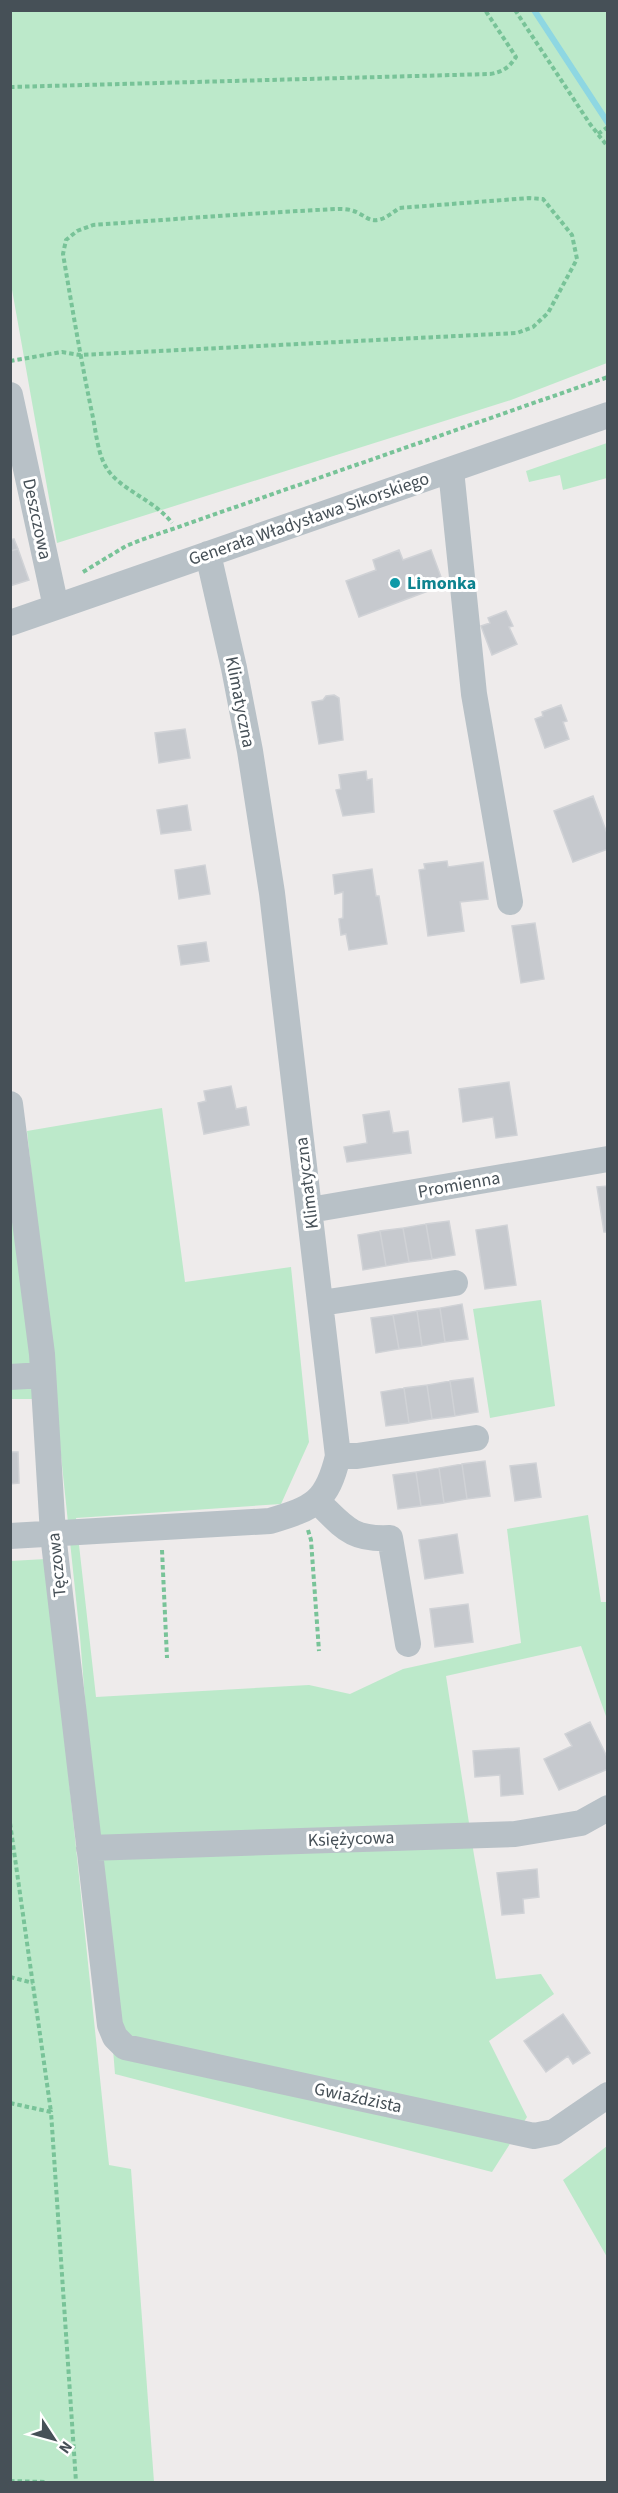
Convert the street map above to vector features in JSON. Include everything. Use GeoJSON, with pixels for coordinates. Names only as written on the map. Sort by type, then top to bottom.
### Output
{"type":"FeatureCollection","features":[{"type":"Feature","properties":{"kind":"street","name":"Deszczowa"},"geometry":{"type":"LineString","coordinates":[[10,395],[54,598]]}},
{"type":"Feature","properties":{"kind":"street","name":"Generała Władysława Sikorskiego"},"geometry":{"type":"LineString","coordinates":[[10,623],[54,598],[208,554],[608,415]]}},
{"type":"Feature","properties":{"kind":"street"},"geometry":{"type":"LineString","coordinates":[[451,470],[474,694],[510,902]]}},
{"type":"Feature","properties":{"kind":"street","name":"Klimatyczna"},"geometry":{"type":"LineString","coordinates":[[208,554],[250,751],[272,893],[338,1456],[332,1481],[310,1506]]}},
{"type":"Feature","properties":{"kind":"street","name":"Tęczowa"},"geometry":{"type":"LineString","coordinates":[[10,1104],[44,1376],[53,1533],[110,2025]]}},
{"type":"Feature","properties":{"kind":"street","name":"Promienna"},"geometry":{"type":"LineString","coordinates":[[310,1210],[608,1159]]}},
{"type":"Feature","properties":{"kind":"street"},"geometry":{"type":"LineString","coordinates":[[321,1303],[455,1283]]}},
{"type":"Feature","properties":{"kind":"street"},"geometry":{"type":"LineString","coordinates":[[10,1377],[44,1376]]}},
{"type":"Feature","properties":{"kind":"street"},"geometry":{"type":"LineString","coordinates":[[338,1456],[357,1456],[476,1438]]}},
{"type":"Feature","properties":{"kind":"street"},"geometry":{"type":"LineString","coordinates":[[10,1536],[270,1521],[310,1506],[349,1531],[369,1539],[390,1538],[408,1644]]}},
{"type":"Feature","properties":{"kind":"street","name":"Księżycowa"},"geometry":{"type":"LineString","coordinates":[[89,1848],[515,1834],[581,1823],[608,1808]]}},
{"type":"Feature","properties":{"kind":"street","name":"Gwiaździsta"},"geometry":{"type":"LineString","coordinates":[[110,2025],[115,2037],[125,2047],[534,2136],[554,2132],[608,2095]]}},
{"type":"Feature","properties":{"kind":"path"},"geometry":{"type":"LineString","coordinates":[[10,87],[502,72],[511,65],[516,57],[485,10]]}},
{"type":"Feature","properties":{"kind":"path"},"geometry":{"type":"LineString","coordinates":[[514,10],[608,147]]}},
{"type":"Feature","properties":{"kind":"path"},"geometry":{"type":"LineString","coordinates":[[598,134],[608,127]]}},
{"type":"Feature","properties":{"kind":"path"},"geometry":{"type":"LineString","coordinates":[[10,361],[62,352],[80,355],[517,333],[533,327],[548,313],[564,286],[576,259],[572,235],[543,199],[529,198],[399,208],[384,220],[371,220],[350,208],[93,225],[77,231],[66,240],[63,254],[80,355],[106,467],[116,479],[162,511],[172,523]]}},
{"type":"Feature","properties":{"kind":"path"},"geometry":{"type":"LineString","coordinates":[[54,598],[68,581],[126,546],[141,540],[608,377]]}},
{"type":"Feature","properties":{"kind":"path"},"geometry":{"type":"LineString","coordinates":[[310,1506],[319,1651]]}},
{"type":"Feature","properties":{"kind":"path"},"geometry":{"type":"LineString","coordinates":[[161,1528],[167,1658]]}},
{"type":"Feature","properties":{"kind":"path"},"geometry":{"type":"LineString","coordinates":[[10,1823],[51,2112],[76,2482]]}},
{"type":"Feature","properties":{"kind":"path"},"geometry":{"type":"LineString","coordinates":[[10,1977],[33,1983]]}},
{"type":"Feature","properties":{"kind":"path"},"geometry":{"type":"LineString","coordinates":[[10,2103],[51,2112]]}},
{"type":"Feature","properties":{"kind":"path"},"geometry":{"type":"LineString","coordinates":[[10,2481],[45,2482]]}},
{"type":"Feature","properties":{"kind":"green space"},"geometry":{"type":"Polygon","coordinates":[[[10,11],[607,11],[607,363],[511,400],[57,543],[11,284],[10,11]]]}},
{"type":"Feature","properties":{"kind":"green space"},"geometry":{"type":"Polygon","coordinates":[[[607,443],[607,478],[563,490],[560,475],[529,482],[526,471],[607,443]]]}},
{"type":"Feature","properties":{"kind":"green space"},"geometry":{"type":"Polygon","coordinates":[[[162,1108],[185,1282],[291,1267],[309,1442],[281,1504],[76,1518],[96,1697],[309,1685],[350,1694],[403,1669],[521,1643],[507,1529],[588,1515],[601,1602],[607,1602],[607,1719],[581,1646],[446,1676],[496,1979],[541,1974],[554,1994],[489,2041],[527,2117],[492,2172],[115,2074],[80,1637],[27,1131],[162,1108]]]}},
{"type":"Feature","properties":{"kind":"green space"},"geometry":{"type":"Polygon","coordinates":[[[10,1170],[36,1399],[11,1399],[10,1170]]]}},
{"type":"Feature","properties":{"kind":"green space"},"geometry":{"type":"Polygon","coordinates":[[[541,1300],[555,1406],[490,1418],[473,1309],[541,1300]]]}},
{"type":"Feature","properties":{"kind":"green space"},"geometry":{"type":"Polygon","coordinates":[[[46,1559],[109,2165],[131,2169],[154,2482],[11,2482],[10,1561],[46,1559]]]}},
{"type":"Feature","properties":{"kind":"green space"},"geometry":{"type":"Polygon","coordinates":[[[607,2146],[607,2257],[563,2180],[607,2146]]]}},
{"type":"Feature","properties":{"kind":"building"},"geometry":{"type":"Polygon","coordinates":[[[14,539],[18,549],[10,551],[10,540],[14,539]]]}},
{"type":"Feature","properties":{"kind":"building"},"geometry":{"type":"Polygon","coordinates":[[[18,549],[29,580],[10,586],[10,551],[18,549]]]}},
{"type":"Feature","properties":{"kind":"building","name":"Limonka"},"geometry":{"type":"Polygon","coordinates":[[[399,550],[403,560],[431,550],[444,585],[359,617],[346,581],[376,570],[373,560],[399,550]]]}},
{"type":"Feature","properties":{"kind":"building"},"geometry":{"type":"Polygon","coordinates":[[[506,611],[513,626],[509,627],[517,644],[492,655],[481,626],[490,623],[488,618],[506,611]]]}},
{"type":"Feature","properties":{"kind":"building"},"geometry":{"type":"Polygon","coordinates":[[[334,695],[339,698],[343,740],[319,744],[312,702],[334,695]]]}},
{"type":"Feature","properties":{"kind":"building"},"geometry":{"type":"Polygon","coordinates":[[[561,705],[567,721],[563,722],[569,739],[545,748],[535,719],[543,716],[542,712],[561,705]]]}},
{"type":"Feature","properties":{"kind":"building"},"geometry":{"type":"Polygon","coordinates":[[[185,729],[190,758],[159,763],[155,733],[185,729]]]}},
{"type":"Feature","properties":{"kind":"building"},"geometry":{"type":"Polygon","coordinates":[[[366,771],[367,780],[372,779],[374,812],[343,816],[336,790],[341,789],[339,775],[366,771]]]}},
{"type":"Feature","properties":{"kind":"building"},"geometry":{"type":"Polygon","coordinates":[[[593,796],[608,836],[608,849],[573,862],[554,811],[593,796]]]}},
{"type":"Feature","properties":{"kind":"building"},"geometry":{"type":"Polygon","coordinates":[[[187,805],[191,830],[161,834],[157,810],[187,805]]]}},
{"type":"Feature","properties":{"kind":"building"},"geometry":{"type":"Polygon","coordinates":[[[447,861],[448,867],[483,862],[488,899],[460,902],[464,931],[428,936],[419,870],[425,869],[424,864],[447,861]]]}},
{"type":"Feature","properties":{"kind":"building"},"geometry":{"type":"Polygon","coordinates":[[[205,865],[210,894],[179,899],[175,870],[205,865]]]}},
{"type":"Feature","properties":{"kind":"building"},"geometry":{"type":"Polygon","coordinates":[[[372,869],[387,944],[349,950],[346,934],[341,935],[339,919],[343,918],[343,892],[335,894],[333,875],[372,869]]]}},
{"type":"Feature","properties":{"kind":"building"},"geometry":{"type":"Polygon","coordinates":[[[535,923],[544,979],[521,983],[512,926],[535,923]]]}},
{"type":"Feature","properties":{"kind":"building"},"geometry":{"type":"Polygon","coordinates":[[[206,942],[209,961],[181,965],[178,946],[206,942]]]}},
{"type":"Feature","properties":{"kind":"building"},"geometry":{"type":"Polygon","coordinates":[[[509,1082],[517,1135],[496,1138],[493,1117],[463,1122],[459,1089],[509,1082]]]}},
{"type":"Feature","properties":{"kind":"building"},"geometry":{"type":"Polygon","coordinates":[[[231,1086],[236,1109],[246,1107],[249,1125],[204,1134],[198,1103],[206,1101],[204,1091],[231,1086]]]}},
{"type":"Feature","properties":{"kind":"building"},"geometry":{"type":"Polygon","coordinates":[[[389,1111],[393,1133],[408,1131],[411,1153],[347,1162],[344,1147],[367,1143],[363,1115],[389,1111]]]}},
{"type":"Feature","properties":{"kind":"building"},"geometry":{"type":"Polygon","coordinates":[[[608,1186],[608,1232],[604,1232],[597,1187],[608,1186]]]}},
{"type":"Feature","properties":{"kind":"building"},"geometry":{"type":"Polygon","coordinates":[[[449,1221],[455,1255],[432,1259],[426,1224],[449,1221]]]}},
{"type":"Feature","properties":{"kind":"building"},"geometry":{"type":"Polygon","coordinates":[[[426,1224],[432,1259],[409,1262],[403,1228],[426,1224]]]}},
{"type":"Feature","properties":{"kind":"building"},"geometry":{"type":"Polygon","coordinates":[[[507,1225],[516,1285],[485,1289],[476,1230],[507,1225]]]}},
{"type":"Feature","properties":{"kind":"building"},"geometry":{"type":"Polygon","coordinates":[[[403,1228],[409,1262],[386,1266],[380,1231],[403,1228]]]}},
{"type":"Feature","properties":{"kind":"building"},"geometry":{"type":"Polygon","coordinates":[[[380,1231],[386,1266],[363,1270],[358,1235],[380,1231]]]}},
{"type":"Feature","properties":{"kind":"building"},"geometry":{"type":"Polygon","coordinates":[[[462,1304],[468,1339],[445,1342],[440,1308],[462,1304]]]}},
{"type":"Feature","properties":{"kind":"building"},"geometry":{"type":"Polygon","coordinates":[[[440,1308],[445,1342],[422,1346],[417,1311],[440,1308]]]}},
{"type":"Feature","properties":{"kind":"building"},"geometry":{"type":"Polygon","coordinates":[[[417,1311],[422,1346],[399,1349],[393,1315],[417,1311]]]}},
{"type":"Feature","properties":{"kind":"building"},"geometry":{"type":"Polygon","coordinates":[[[393,1315],[399,1349],[376,1353],[371,1318],[393,1315]]]}},
{"type":"Feature","properties":{"kind":"building"},"geometry":{"type":"Polygon","coordinates":[[[473,1378],[478,1412],[455,1416],[450,1381],[473,1378]]]}},
{"type":"Feature","properties":{"kind":"building"},"geometry":{"type":"Polygon","coordinates":[[[450,1381],[455,1416],[432,1419],[427,1385],[450,1381]]]}},
{"type":"Feature","properties":{"kind":"building"},"geometry":{"type":"Polygon","coordinates":[[[427,1385],[432,1419],[409,1423],[404,1388],[427,1385]]]}},
{"type":"Feature","properties":{"kind":"building"},"geometry":{"type":"Polygon","coordinates":[[[404,1388],[409,1423],[386,1426],[381,1392],[404,1388]]]}},
{"type":"Feature","properties":{"kind":"building"},"geometry":{"type":"Polygon","coordinates":[[[10,1452],[18,1452],[19,1483],[10,1484],[10,1452]]]}},
{"type":"Feature","properties":{"kind":"building"},"geometry":{"type":"Polygon","coordinates":[[[485,1461],[490,1496],[467,1499],[462,1464],[485,1461]]]}},
{"type":"Feature","properties":{"kind":"building"},"geometry":{"type":"Polygon","coordinates":[[[536,1463],[541,1497],[515,1501],[510,1466],[536,1463]]]}},
{"type":"Feature","properties":{"kind":"building"},"geometry":{"type":"Polygon","coordinates":[[[462,1464],[467,1499],[444,1503],[439,1468],[462,1464]]]}},
{"type":"Feature","properties":{"kind":"building"},"geometry":{"type":"Polygon","coordinates":[[[439,1468],[444,1503],[421,1506],[416,1472],[439,1468]]]}},
{"type":"Feature","properties":{"kind":"building"},"geometry":{"type":"Polygon","coordinates":[[[416,1472],[421,1506],[398,1509],[393,1475],[416,1472]]]}},
{"type":"Feature","properties":{"kind":"building"},"geometry":{"type":"Polygon","coordinates":[[[457,1534],[463,1573],[425,1579],[419,1540],[457,1534]]]}},
{"type":"Feature","properties":{"kind":"building"},"geometry":{"type":"Polygon","coordinates":[[[468,1604],[473,1642],[435,1647],[430,1609],[468,1604]]]}},
{"type":"Feature","properties":{"kind":"building"},"geometry":{"type":"Polygon","coordinates":[[[590,1722],[608,1759],[608,1769],[559,1790],[544,1759],[572,1746],[565,1734],[590,1722]]]}},
{"type":"Feature","properties":{"kind":"building"},"geometry":{"type":"Polygon","coordinates":[[[519,1748],[523,1794],[501,1796],[500,1775],[475,1777],[473,1751],[519,1748]]]}},
{"type":"Feature","properties":{"kind":"building"},"geometry":{"type":"Polygon","coordinates":[[[537,1869],[539,1897],[523,1899],[524,1913],[502,1915],[497,1873],[537,1869]]]}},
{"type":"Feature","properties":{"kind":"building"},"geometry":{"type":"Polygon","coordinates":[[[563,2014],[590,2053],[573,2064],[568,2056],[546,2072],[524,2041],[563,2014]]]}},
{"type":"Feature","properties":{"kind":"waterway"},"geometry":{"type":"LineString","coordinates":[[534,10],[608,123]]}},
{"type":"Feature","properties":{"kind":"place","name":"Limonka"},"geometry":{"type":"Point","coordinates":[395,583]}}]}
